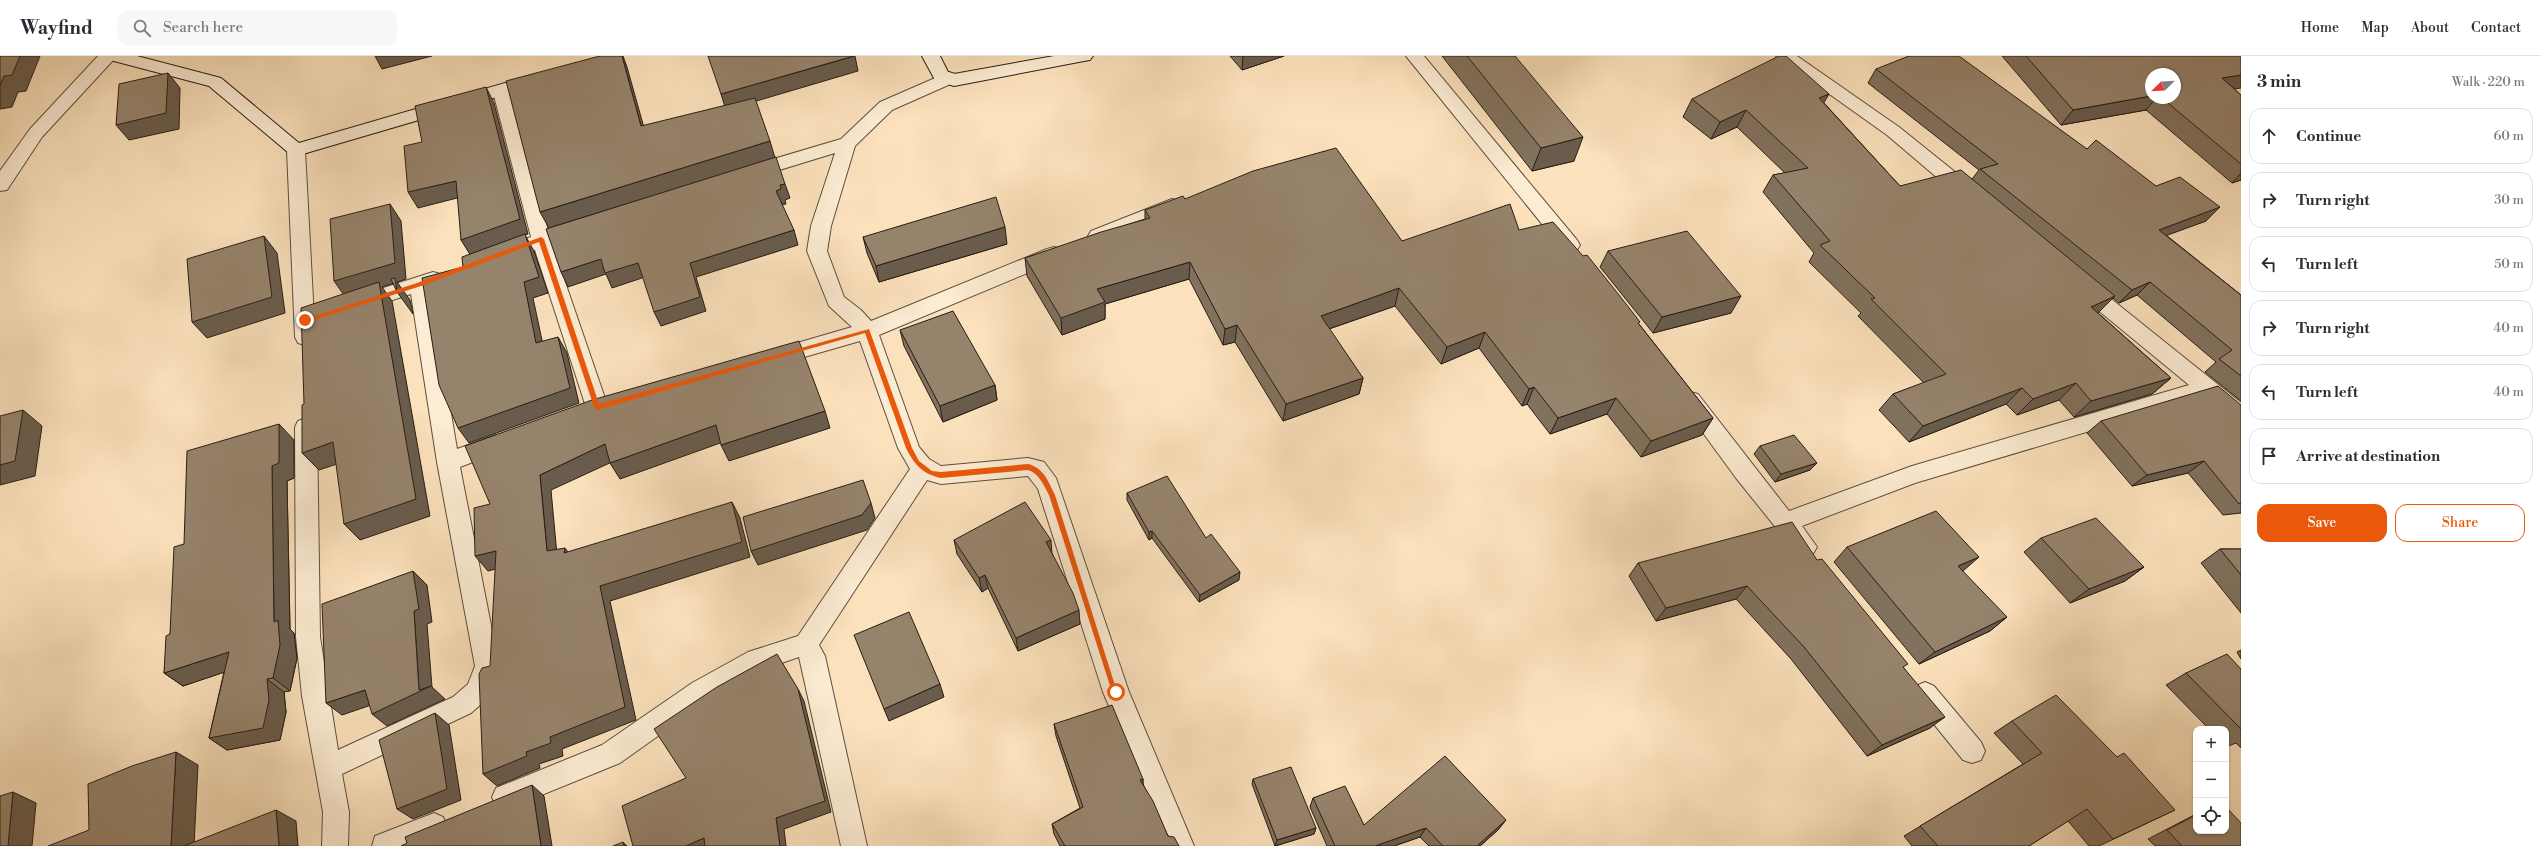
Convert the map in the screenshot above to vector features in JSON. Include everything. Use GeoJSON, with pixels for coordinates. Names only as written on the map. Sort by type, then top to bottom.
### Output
{"type":"FeatureCollection","features":[{"type":"Feature","properties":{"kind":"street"},"geometry":{"type":"LineString","coordinates":[[0,185],[36,133],[108,56]]}},
{"type":"Feature","properties":{"kind":"street"},"geometry":{"type":"LineString","coordinates":[[116,56],[215,82],[296,150],[312,318],[305,360]]}},
{"type":"Feature","properties":{"kind":"street"},"geometry":{"type":"LineString","coordinates":[[931,56],[941,76],[958,79],[1084,56]]}},
{"type":"Feature","properties":{"kind":"street"},"geometry":{"type":"LineString","coordinates":[[1415,56],[1584,263]]}},
{"type":"Feature","properties":{"kind":"street"},"geometry":{"type":"LineString","coordinates":[[1785,56],[1893,131],[1985,206]]}},
{"type":"Feature","properties":{"kind":"street"},"geometry":{"type":"LineString","coordinates":[[296,150],[502,92],[552,75]]}},
{"type":"Feature","properties":{"kind":"street"},"geometry":{"type":"LineString","coordinates":[[735,178],[847,143],[886,106],[949,78]]}},
{"type":"Feature","properties":{"kind":"street"},"geometry":{"type":"LineString","coordinates":[[502,92],[541,239],[597,407]]}},
{"type":"Feature","properties":{"kind":"street"},"geometry":{"type":"LineString","coordinates":[[847,143],[820,226],[817,251],[836,301],[839,306],[854,315],[867,331],[909,448],[917,462],[923,468],[930,473],[941,475],[1028,467],[1036,469],[1043,477],[1052,495],[1116,692],[1181,846]]}},
{"type":"Feature","properties":{"kind":"street"},"geometry":{"type":"LineString","coordinates":[[753,363],[867,331],[1187,200]]}},
{"type":"Feature","properties":{"kind":"street"},"geometry":{"type":"LineString","coordinates":[[484,260],[541,239],[593,223]]}},
{"type":"Feature","properties":{"kind":"street"},"geometry":{"type":"LineString","coordinates":[[340,309],[448,274]]}},
{"type":"Feature","properties":{"kind":"street"},"geometry":{"type":"LineString","coordinates":[[2071,277],[2241,415]]}},
{"type":"Feature","properties":{"kind":"street"},"geometry":{"type":"LineString","coordinates":[[329,767],[462,705],[478,691],[488,666],[448,462],[419,284]]}},
{"type":"Feature","properties":{"kind":"street"},"geometry":{"type":"LineString","coordinates":[[1677,382],[1820,565]]}},
{"type":"Feature","properties":{"kind":"street"},"geometry":{"type":"LineString","coordinates":[[1785,522],[1912,474],[2206,388]]}},
{"type":"Feature","properties":{"kind":"street"},"geometry":{"type":"LineString","coordinates":[[575,415],[619,401]]}},
{"type":"Feature","properties":{"kind":"street"},"geometry":{"type":"LineString","coordinates":[[306,408],[308,637],[315,696],[336,812],[335,846]]}},
{"type":"Feature","properties":{"kind":"street"},"geometry":{"type":"LineString","coordinates":[[448,462],[515,437]]}},
{"type":"Feature","properties":{"kind":"street"},"geometry":{"type":"LineString","coordinates":[[804,647],[923,468]]}},
{"type":"Feature","properties":{"kind":"street"},"geometry":{"type":"LineString","coordinates":[[385,846],[611,754],[701,691],[757,660],[798,646],[804,647],[813,656],[854,846]]}},
{"type":"Feature","properties":{"kind":"street"},"geometry":{"type":"LineString","coordinates":[[1914,680],[1972,752]]}},
{"type":"Feature","properties":{"kind":"building"},"geometry":{"type":"Polygon","coordinates":[[[0,56],[20,56],[12,75],[4,76],[0,85],[0,56]]]}},
{"type":"Feature","properties":{"kind":"building"},"geometry":{"type":"Polygon","coordinates":[[[600,56],[622,56],[641,126],[755,98],[770,141],[540,212],[506,81],[600,56]]]}},
{"type":"Feature","properties":{"kind":"building"},"geometry":{"type":"Polygon","coordinates":[[[708,56],[854,56],[721,94],[708,56]]]}},
{"type":"Feature","properties":{"kind":"building"},"geometry":{"type":"Polygon","coordinates":[[[1467,56],[1515,56],[1583,137],[1541,148],[1467,56]]]}},
{"type":"Feature","properties":{"kind":"building"},"geometry":{"type":"Polygon","coordinates":[[[1779,56],[1786,56],[1829,94],[1819,98],[1900,186],[1961,170],[2115,296],[2091,307],[2171,378],[2091,401],[2076,383],[2033,399],[2022,388],[1923,426],[1893,394],[1946,374],[1871,299],[1875,298],[1820,245],[1830,241],[1773,175],[1808,168],[1746,110],[1720,122],[1692,99],[1779,56]]]}},
{"type":"Feature","properties":{"kind":"building"},"geometry":{"type":"Polygon","coordinates":[[[1909,56],[1959,56],[2087,149],[2096,140],[2156,186],[2180,177],[2220,207],[2159,230],[2241,295],[2241,376],[2219,359],[2232,350],[2150,282],[2132,290],[1980,169],[1998,164],[1876,69],[1909,56]]]}},
{"type":"Feature","properties":{"kind":"building"},"geometry":{"type":"Polygon","coordinates":[[[2026,56],[2241,56],[2241,75],[2222,78],[2241,95],[2241,164],[2169,104],[2181,104],[2181,68],[2145,68],[2145,97],[2073,110],[2026,56]]]}},
{"type":"Feature","properties":{"kind":"building"},"geometry":{"type":"Polygon","coordinates":[[[168,73],[166,113],[116,125],[119,84],[168,73]]]}},
{"type":"Feature","properties":{"kind":"building"},"geometry":{"type":"Polygon","coordinates":[[[486,87],[520,219],[461,240],[456,181],[408,192],[404,146],[422,142],[415,106],[486,87]]]}},
{"type":"Feature","properties":{"kind":"building"},"geometry":{"type":"Polygon","coordinates":[[[1336,148],[1402,241],[1510,204],[1519,230],[1553,222],[1583,256],[1587,255],[1640,322],[1638,323],[1713,418],[1651,441],[1616,398],[1558,418],[1534,387],[1529,389],[1485,332],[1447,347],[1399,288],[1321,316],[1363,378],[1286,404],[1237,325],[1225,329],[1190,262],[1097,289],[1105,302],[1061,318],[1025,258],[1101,232],[1150,218],[1145,210],[1183,196],[1185,199],[1253,171],[1336,148]]]}},
{"type":"Feature","properties":{"kind":"building"},"geometry":{"type":"Polygon","coordinates":[[[776,157],[785,184],[780,185],[781,189],[776,191],[794,230],[690,263],[700,297],[654,312],[638,263],[605,273],[601,259],[561,272],[546,229],[776,157]]]}},
{"type":"Feature","properties":{"kind":"building"},"geometry":{"type":"Polygon","coordinates":[[[996,197],[1005,227],[876,266],[863,237],[996,197]]]}},
{"type":"Feature","properties":{"kind":"building"},"geometry":{"type":"Polygon","coordinates":[[[390,204],[395,263],[334,281],[330,219],[390,204]]]}},
{"type":"Feature","properties":{"kind":"building"},"geometry":{"type":"Polygon","coordinates":[[[1687,231],[1741,296],[1662,317],[1608,251],[1687,231]]]}},
{"type":"Feature","properties":{"kind":"building"},"geometry":{"type":"Polygon","coordinates":[[[525,234],[539,277],[524,282],[536,343],[558,337],[570,388],[458,428],[439,385],[422,278],[463,267],[462,257],[525,234]]]}},
{"type":"Feature","properties":{"kind":"building"},"geometry":{"type":"Polygon","coordinates":[[[264,236],[272,297],[192,322],[187,259],[264,236]]]}},
{"type":"Feature","properties":{"kind":"building"},"geometry":{"type":"Polygon","coordinates":[[[395,278],[397,292],[391,279],[395,278]]]}},
{"type":"Feature","properties":{"kind":"building"},"geometry":{"type":"Polygon","coordinates":[[[379,282],[416,499],[344,524],[333,442],[302,453],[302,405],[304,404],[301,308],[379,282]]]}},
{"type":"Feature","properties":{"kind":"building"},"geometry":{"type":"Polygon","coordinates":[[[953,311],[995,385],[940,406],[900,330],[953,311]]]}},
{"type":"Feature","properties":{"kind":"building"},"geometry":{"type":"Polygon","coordinates":[[[799,341],[825,411],[721,445],[716,425],[610,463],[605,444],[540,475],[547,551],[565,548],[564,553],[732,502],[742,542],[600,586],[625,707],[550,737],[551,743],[526,752],[527,756],[483,774],[479,674],[482,668],[490,666],[496,551],[475,556],[474,508],[490,504],[465,446],[592,400],[799,341]]]}},
{"type":"Feature","properties":{"kind":"building"},"geometry":{"type":"Polygon","coordinates":[[[2218,386],[2241,405],[2241,503],[2239,504],[2204,461],[2147,475],[2101,421],[2218,386]]]}},
{"type":"Feature","properties":{"kind":"building"},"geometry":{"type":"Polygon","coordinates":[[[23,410],[15,461],[0,465],[0,416],[23,410]]]}},
{"type":"Feature","properties":{"kind":"building"},"geometry":{"type":"Polygon","coordinates":[[[279,424],[279,463],[272,466],[274,622],[278,620],[280,645],[273,678],[267,679],[269,700],[263,728],[209,738],[229,652],[164,673],[166,636],[170,634],[174,547],[184,544],[187,451],[279,424]]]}},
{"type":"Feature","properties":{"kind":"building"},"geometry":{"type":"Polygon","coordinates":[[[1794,435],[1817,463],[1781,474],[1760,446],[1794,435]]]}},
{"type":"Feature","properties":{"kind":"building"},"geometry":{"type":"Polygon","coordinates":[[[1167,476],[1206,538],[1211,534],[1240,572],[1200,595],[1152,531],[1149,532],[1127,493],[1167,476]]]}},
{"type":"Feature","properties":{"kind":"building"},"geometry":{"type":"Polygon","coordinates":[[[863,480],[871,503],[862,515],[751,551],[743,517],[863,480]]]}},
{"type":"Feature","properties":{"kind":"building"},"geometry":{"type":"Polygon","coordinates":[[[1025,502],[1051,540],[1046,542],[1073,593],[1079,610],[1016,638],[985,575],[979,578],[954,540],[1025,502]]]}},
{"type":"Feature","properties":{"kind":"building"},"geometry":{"type":"Polygon","coordinates":[[[1936,511],[1979,557],[1958,566],[2007,617],[1935,652],[1847,547],[1936,511]]]}},
{"type":"Feature","properties":{"kind":"building"},"geometry":{"type":"Polygon","coordinates":[[[2096,518],[2144,567],[2089,589],[2041,538],[2096,518]]]}},
{"type":"Feature","properties":{"kind":"building"},"geometry":{"type":"Polygon","coordinates":[[[1792,522],[1817,560],[1822,559],[1908,664],[1903,667],[1945,717],[1882,745],[1804,647],[1747,586],[1666,608],[1638,563],[1792,522]]]}},
{"type":"Feature","properties":{"kind":"building"},"geometry":{"type":"Polygon","coordinates":[[[2220,549],[2241,549],[2241,575],[2220,549]]]}},
{"type":"Feature","properties":{"kind":"building"},"geometry":{"type":"Polygon","coordinates":[[[413,571],[419,609],[414,611],[419,690],[431,686],[372,714],[365,690],[326,703],[322,604],[413,571]]]}},
{"type":"Feature","properties":{"kind":"building"},"geometry":{"type":"Polygon","coordinates":[[[909,612],[940,684],[884,709],[854,635],[909,612]]]}},
{"type":"Feature","properties":{"kind":"building"},"geometry":{"type":"Polygon","coordinates":[[[777,654],[798,689],[825,801],[776,818],[780,846],[705,846],[704,838],[686,846],[633,846],[622,806],[686,778],[654,729],[717,687],[777,654]]]}},
{"type":"Feature","properties":{"kind":"building"},"geometry":{"type":"Polygon","coordinates":[[[2227,654],[2241,669],[2241,729],[2186,673],[2227,654]]]}},
{"type":"Feature","properties":{"kind":"building"},"geometry":{"type":"Polygon","coordinates":[[[2056,695],[2117,757],[2124,753],[2175,810],[2113,839],[2087,809],[2029,846],[1938,846],[1920,826],[2042,753],[2012,721],[2056,695]]]}},
{"type":"Feature","properties":{"kind":"building"},"geometry":{"type":"Polygon","coordinates":[[[1112,705],[1143,779],[1140,780],[1153,801],[1168,836],[1174,837],[1179,846],[1065,846],[1052,824],[1083,807],[1054,724],[1112,705]]]}},
{"type":"Feature","properties":{"kind":"building"},"geometry":{"type":"Polygon","coordinates":[[[435,713],[447,789],[397,809],[379,740],[435,713]]]}},
{"type":"Feature","properties":{"kind":"building"},"geometry":{"type":"Polygon","coordinates":[[[176,752],[171,846],[48,846],[89,830],[88,784],[132,766],[176,752]]]}},
{"type":"Feature","properties":{"kind":"building"},"geometry":{"type":"Polygon","coordinates":[[[1445,756],[1506,820],[1477,846],[1443,846],[1426,828],[1375,846],[1335,846],[1313,798],[1345,786],[1364,825],[1445,756]]]}},
{"type":"Feature","properties":{"kind":"building"},"geometry":{"type":"Polygon","coordinates":[[[1291,767],[1316,828],[1277,840],[1253,779],[1291,767]]]}},
{"type":"Feature","properties":{"kind":"building"},"geometry":{"type":"Polygon","coordinates":[[[532,785],[541,846],[401,846],[407,843],[405,837],[532,785]]]}},
{"type":"Feature","properties":{"kind":"building"},"geometry":{"type":"Polygon","coordinates":[[[13,792],[8,846],[0,846],[0,796],[13,792]]]}},
{"type":"Feature","properties":{"kind":"building"},"geometry":{"type":"Polygon","coordinates":[[[276,810],[279,846],[184,846],[276,810]]]}},
{"type":"Feature","properties":{"kind":"building"},"geometry":{"type":"Polygon","coordinates":[[[2229,810],[2241,823],[2241,846],[2182,846],[2167,830],[2193,817],[2193,834],[2229,834],[2229,810]]]}},
{"type":"Feature","properties":{"kind":"building"},"geometry":{"type":"Polygon","coordinates":[[[623,842],[624,846],[613,846],[623,842]]]}},
{"type":"Feature","properties":{"kind":"route"},"geometry":{"type":"LineString","coordinates":[[305,320],[419,284],[541,239],[597,407],[867,331],[909,448],[917,462],[923,468],[930,473],[941,475],[1028,467],[1036,469],[1043,477],[1052,495],[1116,692]]}}]}
